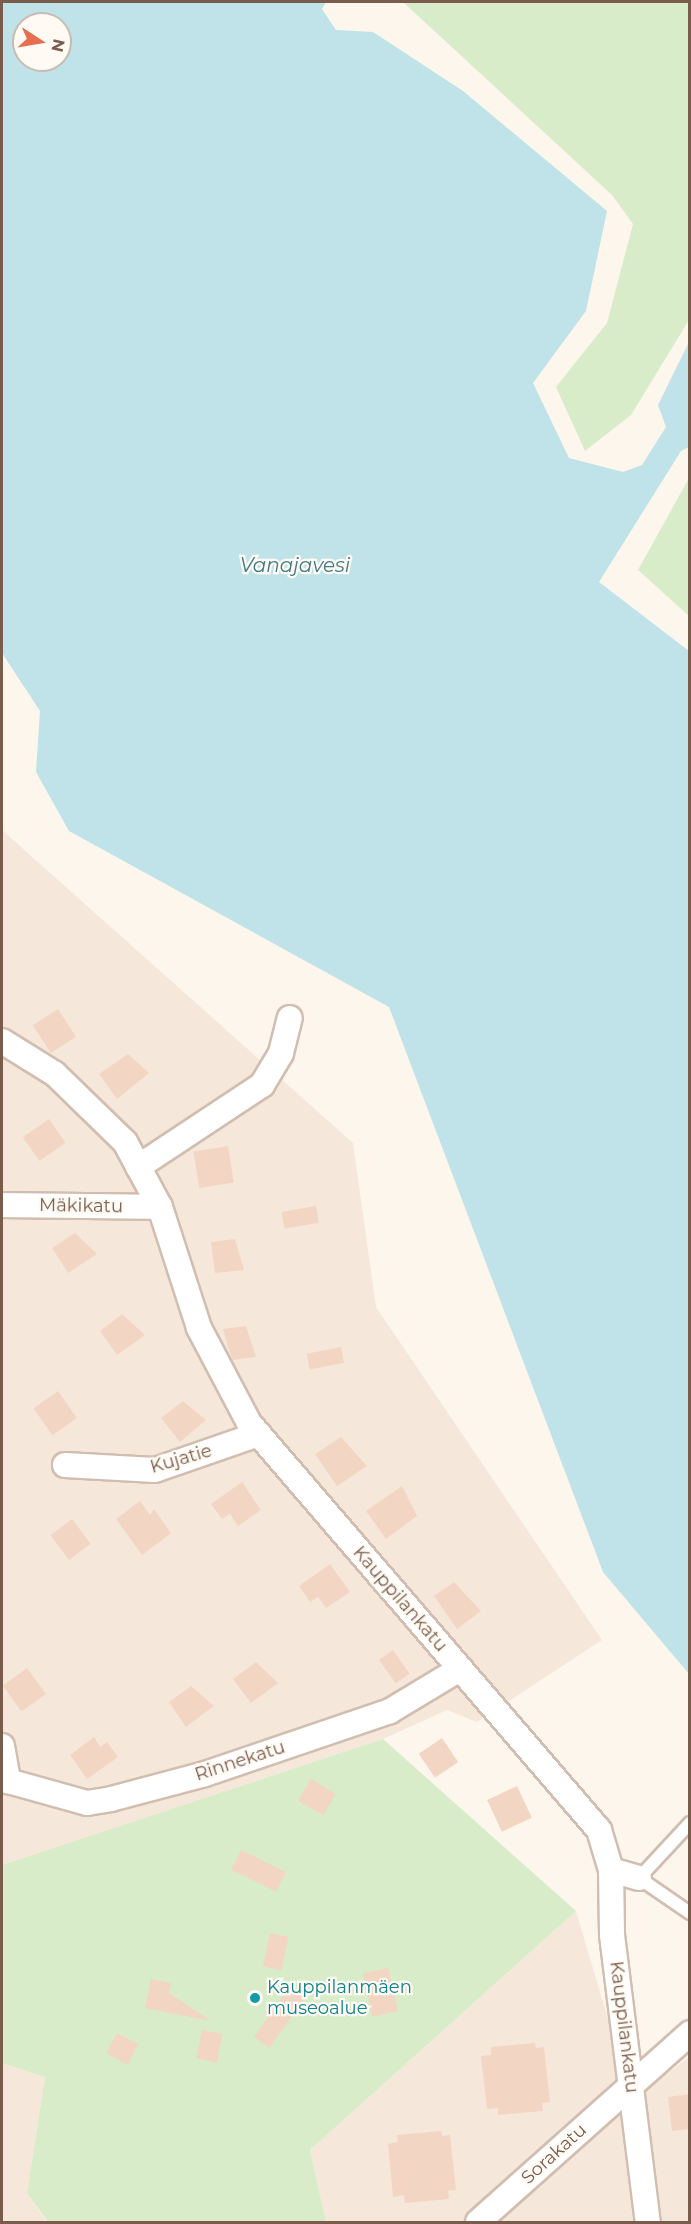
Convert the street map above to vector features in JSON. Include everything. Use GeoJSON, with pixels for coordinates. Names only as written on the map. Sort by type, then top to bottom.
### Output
{"type":"FeatureCollection","features":[{"type":"Feature","properties":{"kind":"street"},"geometry":{"type":"LineString","coordinates":[[138,1167],[262,1085],[281,1053],[290,1018]]}},
{"type":"Feature","properties":{"kind":"street","name":"Kauppilankatu"},"geometry":{"type":"LineString","coordinates":[[2,1041],[55,1074],[125,1142],[160,1207],[199,1328],[259,1434],[599,1830],[611,1870],[611,1926],[648,2223]]}},
{"type":"Feature","properties":{"kind":"street","name":"Mäkikatu"},"geometry":{"type":"LineString","coordinates":[[2,1205],[160,1207]]}},
{"type":"Feature","properties":{"kind":"street","name":"Kujatie"},"geometry":{"type":"LineString","coordinates":[[64,1465],[155,1470],[259,1434]]}},
{"type":"Feature","properties":{"kind":"street","name":"Rinnekatu"},"geometry":{"type":"LineString","coordinates":[[5,1789],[87,1803],[111,1799],[205,1774],[390,1711],[460,1669]]}},
{"type":"Feature","properties":{"kind":"street"},"geometry":{"type":"LineString","coordinates":[[2,1746],[5,1789]]}},
{"type":"Feature","properties":{"kind":"street"},"geometry":{"type":"LineString","coordinates":[[611,1870],[639,1878]]}},
{"type":"Feature","properties":{"kind":"street","name":"Sorakatu"},"geometry":{"type":"LineString","coordinates":[[478,2223],[690,2033]]}},
{"type":"Feature","properties":{"kind":"lane"},"geometry":{"type":"LineString","coordinates":[[690,1823],[639,1878],[690,1913]]}},
{"type":"Feature","properties":{"kind":"shaded area"},"geometry":{"type":"Polygon","coordinates":[[[2,830],[353,1143],[376,1307],[602,1640],[477,1722],[447,1710],[383,1739],[2,1865],[2,830]]]}},
{"type":"Feature","properties":{"kind":"shaded area"},"geometry":{"type":"Polygon","coordinates":[[[576,1911],[632,2100],[689,2057],[689,2222],[326,2222],[310,2150],[576,1911]]]}},
{"type":"Feature","properties":{"kind":"shaded area"},"geometry":{"type":"Polygon","coordinates":[[[2,2063],[45,2077],[27,2193],[47,2222],[2,2222],[2,2063]]]}},
{"type":"Feature","properties":{"kind":"green space"},"geometry":{"type":"Polygon","coordinates":[[[690,2],[689,320],[631,415],[585,451],[556,387],[607,323],[633,224],[612,195],[404,3],[690,2]]]}},
{"type":"Feature","properties":{"kind":"green space"},"geometry":{"type":"Polygon","coordinates":[[[689,478],[689,616],[638,570],[689,478]]]}},
{"type":"Feature","properties":{"kind":"green space"},"geometry":{"type":"Polygon","coordinates":[[[383,1739],[576,1911],[310,2150],[326,2222],[48,2222],[27,2193],[45,2077],[2,2063],[2,1865],[383,1739]]]}},
{"type":"Feature","properties":{"kind":"water","name":"Vanajavesi"},"geometry":{"type":"Polygon","coordinates":[[[2,2],[326,2],[322,9],[336,30],[373,32],[463,91],[607,211],[586,311],[533,383],[569,458],[623,472],[642,465],[666,427],[658,405],[689,342],[689,447],[681,451],[599,582],[689,651],[689,1674],[603,1572],[389,1007],[69,831],[36,772],[40,711],[2,653],[2,2]]]}},
{"type":"Feature","properties":{"kind":"building"},"geometry":{"type":"Polygon","coordinates":[[[58,1009],[76,1037],[51,1053],[33,1025],[58,1009]]]}},
{"type":"Feature","properties":{"kind":"building"},"geometry":{"type":"Polygon","coordinates":[[[128,1054],[149,1073],[117,1099],[99,1074],[128,1054]]]}},
{"type":"Feature","properties":{"kind":"building"},"geometry":{"type":"Polygon","coordinates":[[[49,1119],[66,1143],[39,1161],[23,1137],[49,1119]]]}},
{"type":"Feature","properties":{"kind":"building"},"geometry":{"type":"Polygon","coordinates":[[[228,1146],[234,1183],[199,1188],[193,1151],[228,1146]]]}},
{"type":"Feature","properties":{"kind":"building"},"geometry":{"type":"Polygon","coordinates":[[[316,1206],[319,1223],[284,1229],[282,1212],[316,1206]]]}},
{"type":"Feature","properties":{"kind":"building"},"geometry":{"type":"Polygon","coordinates":[[[75,1233],[97,1254],[68,1273],[52,1248],[75,1233]]]}},
{"type":"Feature","properties":{"kind":"building"},"geometry":{"type":"Polygon","coordinates":[[[235,1239],[244,1270],[215,1273],[211,1242],[235,1239]]]}},
{"type":"Feature","properties":{"kind":"building"},"geometry":{"type":"Polygon","coordinates":[[[122,1314],[145,1335],[117,1355],[100,1331],[122,1314]]]}},
{"type":"Feature","properties":{"kind":"building"},"geometry":{"type":"Polygon","coordinates":[[[246,1326],[256,1357],[232,1360],[223,1329],[246,1326]]]}},
{"type":"Feature","properties":{"kind":"building"},"geometry":{"type":"Polygon","coordinates":[[[341,1347],[344,1363],[310,1369],[307,1354],[341,1347]]]}},
{"type":"Feature","properties":{"kind":"building"},"geometry":{"type":"Polygon","coordinates":[[[58,1391],[77,1418],[52,1435],[33,1408],[58,1391]]]}},
{"type":"Feature","properties":{"kind":"building"},"geometry":{"type":"Polygon","coordinates":[[[183,1401],[206,1420],[180,1442],[161,1418],[183,1401]]]}},
{"type":"Feature","properties":{"kind":"building"},"geometry":{"type":"Polygon","coordinates":[[[341,1437],[367,1466],[337,1486],[315,1454],[341,1437]]]}},
{"type":"Feature","properties":{"kind":"building"},"geometry":{"type":"Polygon","coordinates":[[[242,1482],[261,1510],[238,1526],[230,1514],[222,1519],[211,1504],[242,1482]]]}},
{"type":"Feature","properties":{"kind":"building"},"geometry":{"type":"Polygon","coordinates":[[[402,1486],[417,1516],[386,1539],[366,1511],[402,1486]]]}},
{"type":"Feature","properties":{"kind":"building"},"geometry":{"type":"Polygon","coordinates":[[[140,1501],[150,1515],[154,1509],[171,1533],[142,1555],[116,1519],[140,1501]]]}},
{"type":"Feature","properties":{"kind":"building"},"geometry":{"type":"Polygon","coordinates":[[[72,1519],[91,1544],[69,1560],[50,1535],[72,1519]]]}},
{"type":"Feature","properties":{"kind":"building"},"geometry":{"type":"Polygon","coordinates":[[[330,1564],[350,1592],[326,1608],[318,1597],[310,1602],[299,1586],[330,1564]]]}},
{"type":"Feature","properties":{"kind":"building"},"geometry":{"type":"Polygon","coordinates":[[[454,1582],[481,1611],[457,1629],[434,1596],[454,1582]]]}},
{"type":"Feature","properties":{"kind":"building"},"geometry":{"type":"Polygon","coordinates":[[[393,1650],[410,1674],[396,1684],[379,1660],[393,1650]]]}},
{"type":"Feature","properties":{"kind":"building"},"geometry":{"type":"Polygon","coordinates":[[[256,1662],[278,1683],[251,1703],[233,1679],[256,1662]]]}},
{"type":"Feature","properties":{"kind":"building"},"geometry":{"type":"Polygon","coordinates":[[[27,1668],[46,1694],[22,1712],[3,1686],[27,1668]]]}},
{"type":"Feature","properties":{"kind":"building"},"geometry":{"type":"Polygon","coordinates":[[[191,1686],[214,1706],[186,1727],[169,1702],[191,1686]]]}},
{"type":"Feature","properties":{"kind":"building"},"geometry":{"type":"Polygon","coordinates":[[[94,1737],[100,1747],[107,1742],[118,1757],[87,1779],[70,1755],[94,1737]]]}},
{"type":"Feature","properties":{"kind":"building"},"geometry":{"type":"Polygon","coordinates":[[[442,1738],[458,1762],[435,1778],[419,1754],[442,1738]]]}},
{"type":"Feature","properties":{"kind":"building"},"geometry":{"type":"Polygon","coordinates":[[[311,1779],[336,1794],[323,1815],[298,1800],[311,1779]]]}},
{"type":"Feature","properties":{"kind":"building"},"geometry":{"type":"Polygon","coordinates":[[[517,1786],[532,1818],[502,1832],[487,1800],[517,1786]]]}},
{"type":"Feature","properties":{"kind":"building"},"geometry":{"type":"Polygon","coordinates":[[[241,1850],[286,1872],[276,1892],[231,1870],[241,1850]]]}},
{"type":"Feature","properties":{"kind":"building"},"geometry":{"type":"Polygon","coordinates":[[[270,1933],[289,1937],[282,1970],[263,1966],[270,1933]]]}},
{"type":"Feature","properties":{"kind":"building"},"geometry":{"type":"Polygon","coordinates":[[[388,1968],[398,2011],[373,2017],[363,1974],[388,1968]]]}},
{"type":"Feature","properties":{"kind":"building"},"geometry":{"type":"Polygon","coordinates":[[[151,1979],[171,1983],[169,1993],[211,2021],[145,2008],[151,1979]]]}},
{"type":"Feature","properties":{"kind":"building"},"geometry":{"type":"Polygon","coordinates":[[[289,1987],[305,1998],[270,2048],[254,2037],[289,1987]]]}},
{"type":"Feature","properties":{"kind":"building"},"geometry":{"type":"Polygon","coordinates":[[[202,2030],[223,2034],[217,2062],[196,2058],[202,2030]]]}},
{"type":"Feature","properties":{"kind":"building"},"geometry":{"type":"Polygon","coordinates":[[[117,2033],[138,2044],[127,2065],[106,2053],[117,2033]]]}},
{"type":"Feature","properties":{"kind":"building"},"geometry":{"type":"Polygon","coordinates":[[[535,2043],[536,2048],[544,2047],[550,2102],[542,2103],[543,2111],[498,2115],[498,2108],[487,2109],[481,2056],[491,2055],[491,2047],[535,2043]]]}},
{"type":"Feature","properties":{"kind":"building"},"geometry":{"type":"Polygon","coordinates":[[[690,2094],[690,2129],[672,2131],[668,2097],[690,2094]]]}},
{"type":"Feature","properties":{"kind":"building"},"geometry":{"type":"Polygon","coordinates":[[[441,2131],[442,2136],[450,2135],[456,2190],[448,2191],[449,2199],[405,2203],[404,2195],[393,2197],[388,2144],[398,2142],[397,2135],[441,2131]]]}},
{"type":"Feature","properties":{"kind":"place","name":"Kauppilanmäen museoalue"},"geometry":{"type":"Point","coordinates":[255,1998]}}]}
